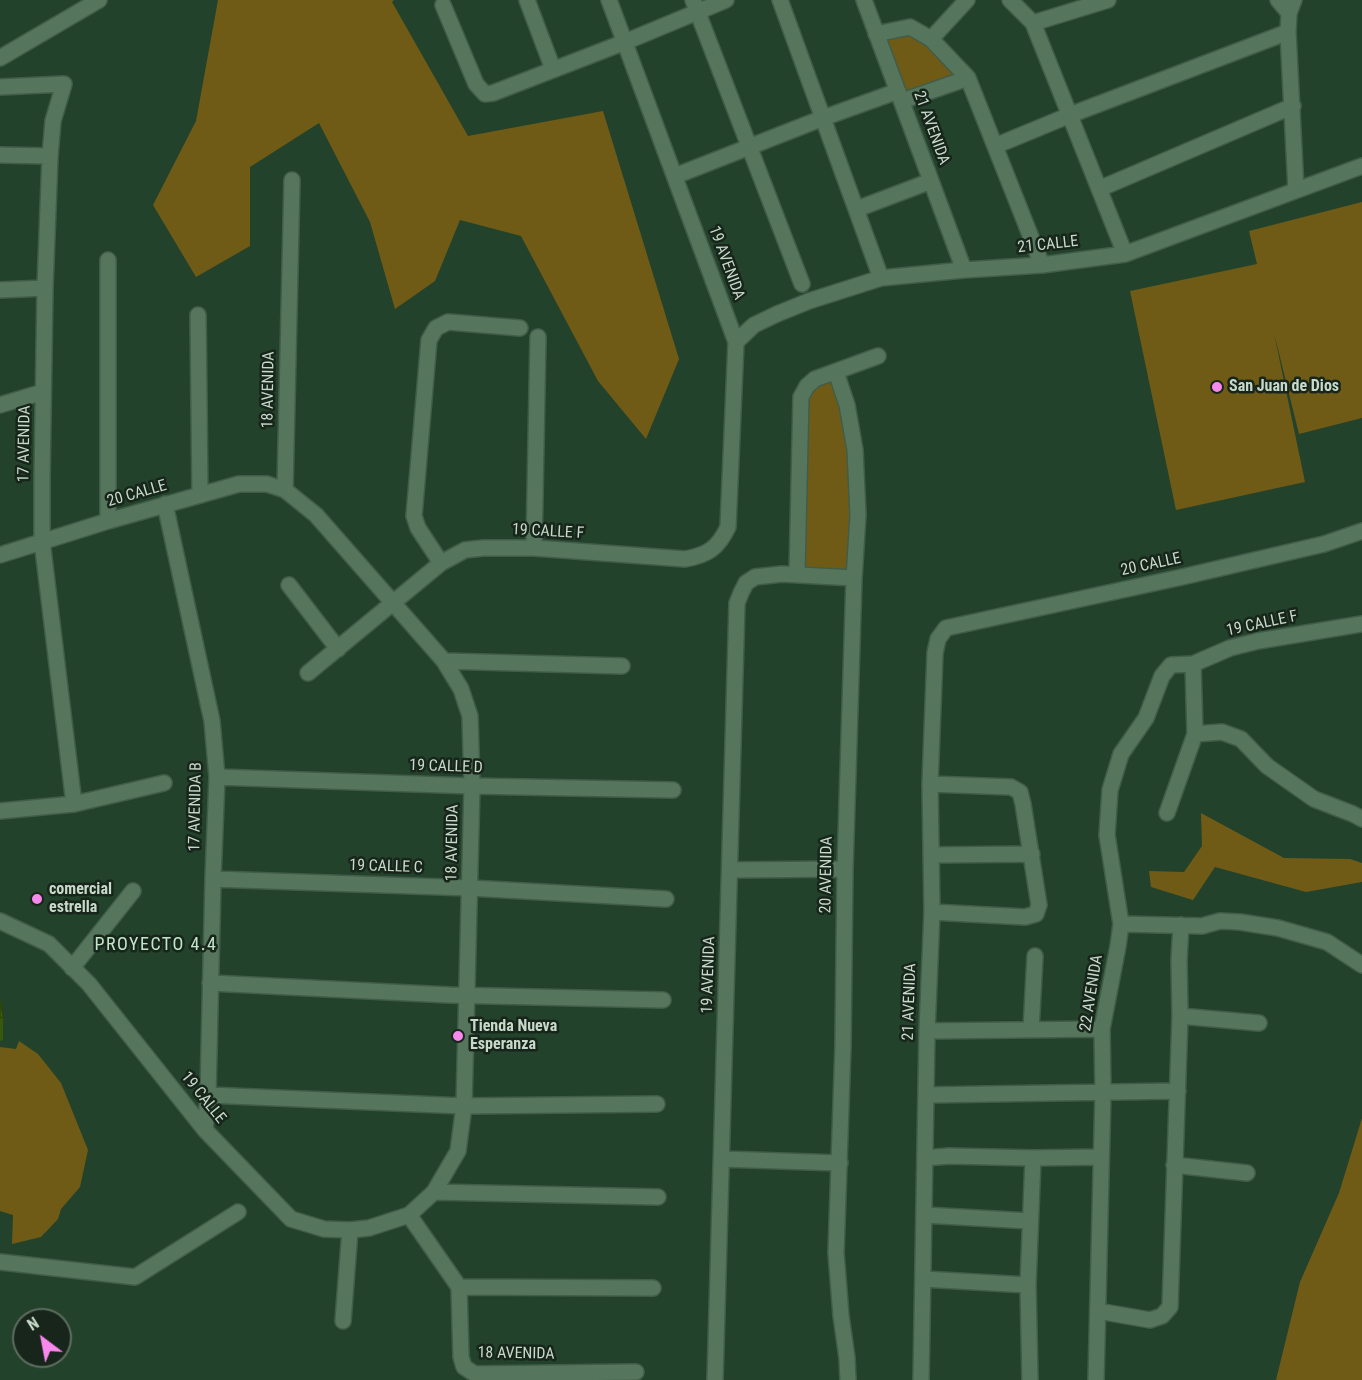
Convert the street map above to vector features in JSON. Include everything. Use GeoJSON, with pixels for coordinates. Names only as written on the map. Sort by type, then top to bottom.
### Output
{"type":"FeatureCollection","features":[{"type":"Feature","properties":{"kind":"street"},"geometry":{"type":"LineString","coordinates":[[0,58],[99,0]]}},
{"type":"Feature","properties":{"kind":"street"},"geometry":{"type":"LineString","coordinates":[[526,0],[553,69]]}},
{"type":"Feature","properties":{"kind":"street","name":"19 AVENIDA"},"geometry":{"type":"LineString","coordinates":[[609,0],[736,342],[728,527],[724,537],[715,548]]}},
{"type":"Feature","properties":{"kind":"street"},"geometry":{"type":"LineString","coordinates":[[443,5],[476,84],[485,94],[493,93],[625,42],[695,6],[726,0]]}},
{"type":"Feature","properties":{"kind":"street"},"geometry":{"type":"LineString","coordinates":[[780,0],[881,278]]}},
{"type":"Feature","properties":{"kind":"street","name":"21 AVENIDA"},"geometry":{"type":"LineString","coordinates":[[864,0],[964,270]]}},
{"type":"Feature","properties":{"kind":"street"},"geometry":{"type":"LineString","coordinates":[[931,39],[967,0]]}},
{"type":"Feature","properties":{"kind":"street"},"geometry":{"type":"LineString","coordinates":[[1010,0],[1033,23],[1125,254]]}},
{"type":"Feature","properties":{"kind":"street"},"geometry":{"type":"LineString","coordinates":[[1033,23],[1108,0]]}},
{"type":"Feature","properties":{"kind":"street"},"geometry":{"type":"LineString","coordinates":[[1278,0],[1292,6],[1288,32],[1296,190]]}},
{"type":"Feature","properties":{"kind":"street"},"geometry":{"type":"LineString","coordinates":[[695,6],[802,284]]}},
{"type":"Feature","properties":{"kind":"street"},"geometry":{"type":"LineString","coordinates":[[876,34],[910,27],[931,39],[968,78],[1042,265]]}},
{"type":"Feature","properties":{"kind":"street"},"geometry":{"type":"LineString","coordinates":[[995,146],[1288,32]]}},
{"type":"Feature","properties":{"kind":"street"},"geometry":{"type":"LineString","coordinates":[[675,176],[823,118],[968,78]]}},
{"type":"Feature","properties":{"kind":"street","name":"17 AVENIDA"},"geometry":{"type":"LineString","coordinates":[[0,87],[64,84],[53,121],[50,156],[45,288],[42,541],[74,804]]}},
{"type":"Feature","properties":{"kind":"street"},"geometry":{"type":"LineString","coordinates":[[1100,189],[1293,106]]}},
{"type":"Feature","properties":{"kind":"street"},"geometry":{"type":"LineString","coordinates":[[0,155],[50,156]]}},
{"type":"Feature","properties":{"kind":"street","name":"21 CALLE"},"geometry":{"type":"LineString","coordinates":[[736,342],[754,325],[777,314],[809,301],[881,278],[1042,265],[1125,254],[1362,166]]}},
{"type":"Feature","properties":{"kind":"street","name":"18 AVENIDA"},"geometry":{"type":"LineString","coordinates":[[292,180],[285,490],[316,515],[444,661],[461,689],[470,716],[472,786],[464,1106],[458,1151],[434,1192],[409,1215]]}},
{"type":"Feature","properties":{"kind":"street"},"geometry":{"type":"LineString","coordinates":[[857,208],[931,181]]}},
{"type":"Feature","properties":{"kind":"street"},"geometry":{"type":"LineString","coordinates":[[108,260],[108,521]]}},
{"type":"Feature","properties":{"kind":"street"},"geometry":{"type":"LineString","coordinates":[[0,290],[45,288]]}},
{"type":"Feature","properties":{"kind":"street"},"geometry":{"type":"LineString","coordinates":[[198,315],[200,495]]}},
{"type":"Feature","properties":{"kind":"street"},"geometry":{"type":"LineString","coordinates":[[441,563],[418,528],[414,516],[429,340],[436,328],[448,322],[520,328]]}},
{"type":"Feature","properties":{"kind":"street"},"geometry":{"type":"LineString","coordinates":[[534,548],[538,337]]}},
{"type":"Feature","properties":{"kind":"street"},"geometry":{"type":"LineString","coordinates":[[854,578],[797,574],[801,397],[807,386],[815,379],[878,356]]}},
{"type":"Feature","properties":{"kind":"street","name":"20 AVENIDA"},"geometry":{"type":"LineString","coordinates":[[836,372],[847,405],[855,450],[858,514],[845,869],[837,1264],[841,1316],[848,1358],[848,1380]]}},
{"type":"Feature","properties":{"kind":"street"},"geometry":{"type":"LineString","coordinates":[[0,405],[43,392]]}},
{"type":"Feature","properties":{"kind":"street","name":"20 CALLE"},"geometry":{"type":"LineString","coordinates":[[0,555],[238,484],[267,484],[285,490]]}},
{"type":"Feature","properties":{"kind":"street","name":"17 AVENIDA B"},"geometry":{"type":"LineString","coordinates":[[165,504],[212,721],[218,777],[208,1095]]}},
{"type":"Feature","properties":{"kind":"street","name":"20 CALLE"},"geometry":{"type":"LineString","coordinates":[[946,628],[1360,538]]}},
{"type":"Feature","properties":{"kind":"street","name":"19 CALLE F"},"geometry":{"type":"LineString","coordinates":[[393,602],[441,563],[465,550],[534,548],[685,559],[699,556],[715,548]]}},
{"type":"Feature","properties":{"kind":"street","name":"19 AVENIDA"},"geometry":{"type":"LineString","coordinates":[[715,1380],[737,603],[746,583],[755,577],[797,574]]}},
{"type":"Feature","properties":{"kind":"street"},"geometry":{"type":"LineString","coordinates":[[290,585],[338,649]]}},
{"type":"Feature","properties":{"kind":"street"},"geometry":{"type":"LineString","coordinates":[[308,673],[393,602]]}},
{"type":"Feature","properties":{"kind":"street","name":"19 CALLE F"},"geometry":{"type":"LineString","coordinates":[[1171,665],[1193,664],[1230,648],[1258,640],[1362,624]]}},
{"type":"Feature","properties":{"kind":"street","name":"21 AVENIDA"},"geometry":{"type":"LineString","coordinates":[[921,1380],[927,1031],[932,912],[930,784],[935,653],[938,639],[946,628]]}},
{"type":"Feature","properties":{"kind":"street"},"geometry":{"type":"LineString","coordinates":[[444,661],[622,666]]}},
{"type":"Feature","properties":{"kind":"street"},"geometry":{"type":"LineString","coordinates":[[1167,813],[1195,734],[1193,664]]}},
{"type":"Feature","properties":{"kind":"street","name":"22 AVENIDA"},"geometry":{"type":"LineString","coordinates":[[1096,1380],[1102,1029],[1121,924],[1107,835],[1110,790],[1121,754],[1146,718],[1162,676],[1171,665]]}},
{"type":"Feature","properties":{"kind":"street"},"geometry":{"type":"LineString","coordinates":[[1195,734],[1222,732],[1241,739],[1267,766],[1314,799],[1362,819]]}},
{"type":"Feature","properties":{"kind":"street","name":"19 CALLE D"},"geometry":{"type":"LineString","coordinates":[[218,777],[673,790]]}},
{"type":"Feature","properties":{"kind":"street"},"geometry":{"type":"LineString","coordinates":[[0,811],[74,804],[164,783]]}},
{"type":"Feature","properties":{"kind":"street"},"geometry":{"type":"LineString","coordinates":[[930,784],[1011,787],[1020,792],[1039,904],[1036,914],[1025,917],[932,912]]}},
{"type":"Feature","properties":{"kind":"street"},"geometry":{"type":"LineString","coordinates":[[931,855],[1032,854]]}},
{"type":"Feature","properties":{"kind":"street"},"geometry":{"type":"LineString","coordinates":[[730,870],[845,869]]}},
{"type":"Feature","properties":{"kind":"street","name":"19 CALLE C"},"geometry":{"type":"LineString","coordinates":[[213,879],[470,888],[666,899]]}},
{"type":"Feature","properties":{"kind":"street"},"geometry":{"type":"LineString","coordinates":[[72,968],[134,891]]}},
{"type":"Feature","properties":{"kind":"street","name":"19 CALLE"},"geometry":{"type":"LineString","coordinates":[[0,921],[49,944],[88,984],[205,1130],[291,1219],[324,1229],[350,1230],[369,1228],[409,1215]]}},
{"type":"Feature","properties":{"kind":"street"},"geometry":{"type":"LineString","coordinates":[[1121,924],[1202,926],[1220,921],[1278,928],[1327,942],[1362,965]]}},
{"type":"Feature","properties":{"kind":"street"},"geometry":{"type":"LineString","coordinates":[[1098,1311],[1150,1320],[1162,1316],[1170,1307],[1181,925]]}},
{"type":"Feature","properties":{"kind":"street"},"geometry":{"type":"LineString","coordinates":[[1031,1030],[1035,956]]}},
{"type":"Feature","properties":{"kind":"street"},"geometry":{"type":"LineString","coordinates":[[210,983],[466,996],[663,1000]]}},
{"type":"Feature","properties":{"kind":"street"},"geometry":{"type":"LineString","coordinates":[[1180,1016],[1259,1023]]}},
{"type":"Feature","properties":{"kind":"street"},"geometry":{"type":"LineString","coordinates":[[927,1031],[1102,1029]]}},
{"type":"Feature","properties":{"kind":"street"},"geometry":{"type":"LineString","coordinates":[[926,1095],[1178,1091]]}},
{"type":"Feature","properties":{"kind":"street"},"geometry":{"type":"LineString","coordinates":[[205,1130],[208,1095],[464,1106],[657,1104]]}},
{"type":"Feature","properties":{"kind":"street"},"geometry":{"type":"LineString","coordinates":[[925,1158],[949,1156],[1101,1157]]}},
{"type":"Feature","properties":{"kind":"street"},"geometry":{"type":"LineString","coordinates":[[1030,1380],[1028,1285],[1033,1158]]}},
{"type":"Feature","properties":{"kind":"street"},"geometry":{"type":"LineString","coordinates":[[722,1159],[840,1163]]}},
{"type":"Feature","properties":{"kind":"street"},"geometry":{"type":"LineString","coordinates":[[1174,1165],[1247,1173]]}},
{"type":"Feature","properties":{"kind":"street"},"geometry":{"type":"LineString","coordinates":[[434,1192],[658,1197]]}},
{"type":"Feature","properties":{"kind":"street"},"geometry":{"type":"LineString","coordinates":[[0,1262],[135,1277],[238,1212]]}},
{"type":"Feature","properties":{"kind":"street"},"geometry":{"type":"LineString","coordinates":[[409,1215],[459,1287],[653,1288]]}},
{"type":"Feature","properties":{"kind":"street"},"geometry":{"type":"LineString","coordinates":[[924,1215],[1030,1221]]}},
{"type":"Feature","properties":{"kind":"street"},"geometry":{"type":"LineString","coordinates":[[343,1321],[350,1230]]}},
{"type":"Feature","properties":{"kind":"street"},"geometry":{"type":"LineString","coordinates":[[922,1279],[1028,1285]]}},
{"type":"Feature","properties":{"kind":"street","name":"18 AVENIDA"},"geometry":{"type":"LineString","coordinates":[[459,1287],[461,1357],[464,1367],[475,1374],[636,1372]]}},
{"type":"Feature","properties":{"kind":"shaded area"},"geometry":{"type":"Polygon","coordinates":[[[218,0],[394,0],[392,2],[468,136],[603,111],[679,359],[646,439],[598,381],[521,236],[460,220],[435,281],[395,309],[370,222],[319,123],[250,167],[250,246],[196,277],[153,205],[196,121],[218,0]]]}},
{"type":"Feature","properties":{"kind":"shaded area"},"geometry":{"type":"Polygon","coordinates":[[[910,27],[968,78],[902,101],[876,34],[910,27]]]}},
{"type":"Feature","properties":{"kind":"shaded area","name":"San Juan de Dios"},"geometry":{"type":"Polygon","coordinates":[[[1362,202],[1362,418],[1299,434],[1274,333],[1305,482],[1176,510],[1130,291],[1257,264],[1249,231],[1362,202]]]}},
{"type":"Feature","properties":{"kind":"shaded area"},"geometry":{"type":"Polygon","coordinates":[[[836,372],[847,405],[854,578],[797,574],[801,397],[836,372]]]}},
{"type":"Feature","properties":{"kind":"shaded area"},"geometry":{"type":"Polygon","coordinates":[[[1201,813],[1284,858],[1350,859],[1362,863],[1362,882],[1306,892],[1215,867],[1193,900],[1151,887],[1149,871],[1184,872],[1202,846],[1201,813]]]}},
{"type":"Feature","properties":{"kind":"shaded area"},"geometry":{"type":"Polygon","coordinates":[[[19,1041],[38,1054],[61,1083],[88,1150],[80,1187],[61,1209],[58,1219],[41,1237],[12,1244],[13,1215],[0,1211],[0,1047],[16,1049],[19,1041]]]}},
{"type":"Feature","properties":{"kind":"shaded area"},"geometry":{"type":"Polygon","coordinates":[[[1362,1118],[1362,1380],[1276,1380],[1300,1282],[1339,1193],[1362,1118]]]}},
{"type":"Feature","properties":{"kind":"building"},"geometry":{"type":"Polygon","coordinates":[[[0,1000],[3,1017],[0,1018],[0,1000]]]}},
{"type":"Feature","properties":{"kind":"place","name":"San Juan de Dios"},"geometry":{"type":"Point","coordinates":[1217,387]}},
{"type":"Feature","properties":{"kind":"place","name":"comercial estrella"},"geometry":{"type":"Point","coordinates":[37,899]}},
{"type":"Feature","properties":{"kind":"place","name":"Tienda Nueva Esperanza"},"geometry":{"type":"Point","coordinates":[458,1036]}},
{"type":"Feature","properties":{"kind":"district","name":"PROYECTO 4.4"},"geometry":{"type":"Point","coordinates":[156,945]}}]}
